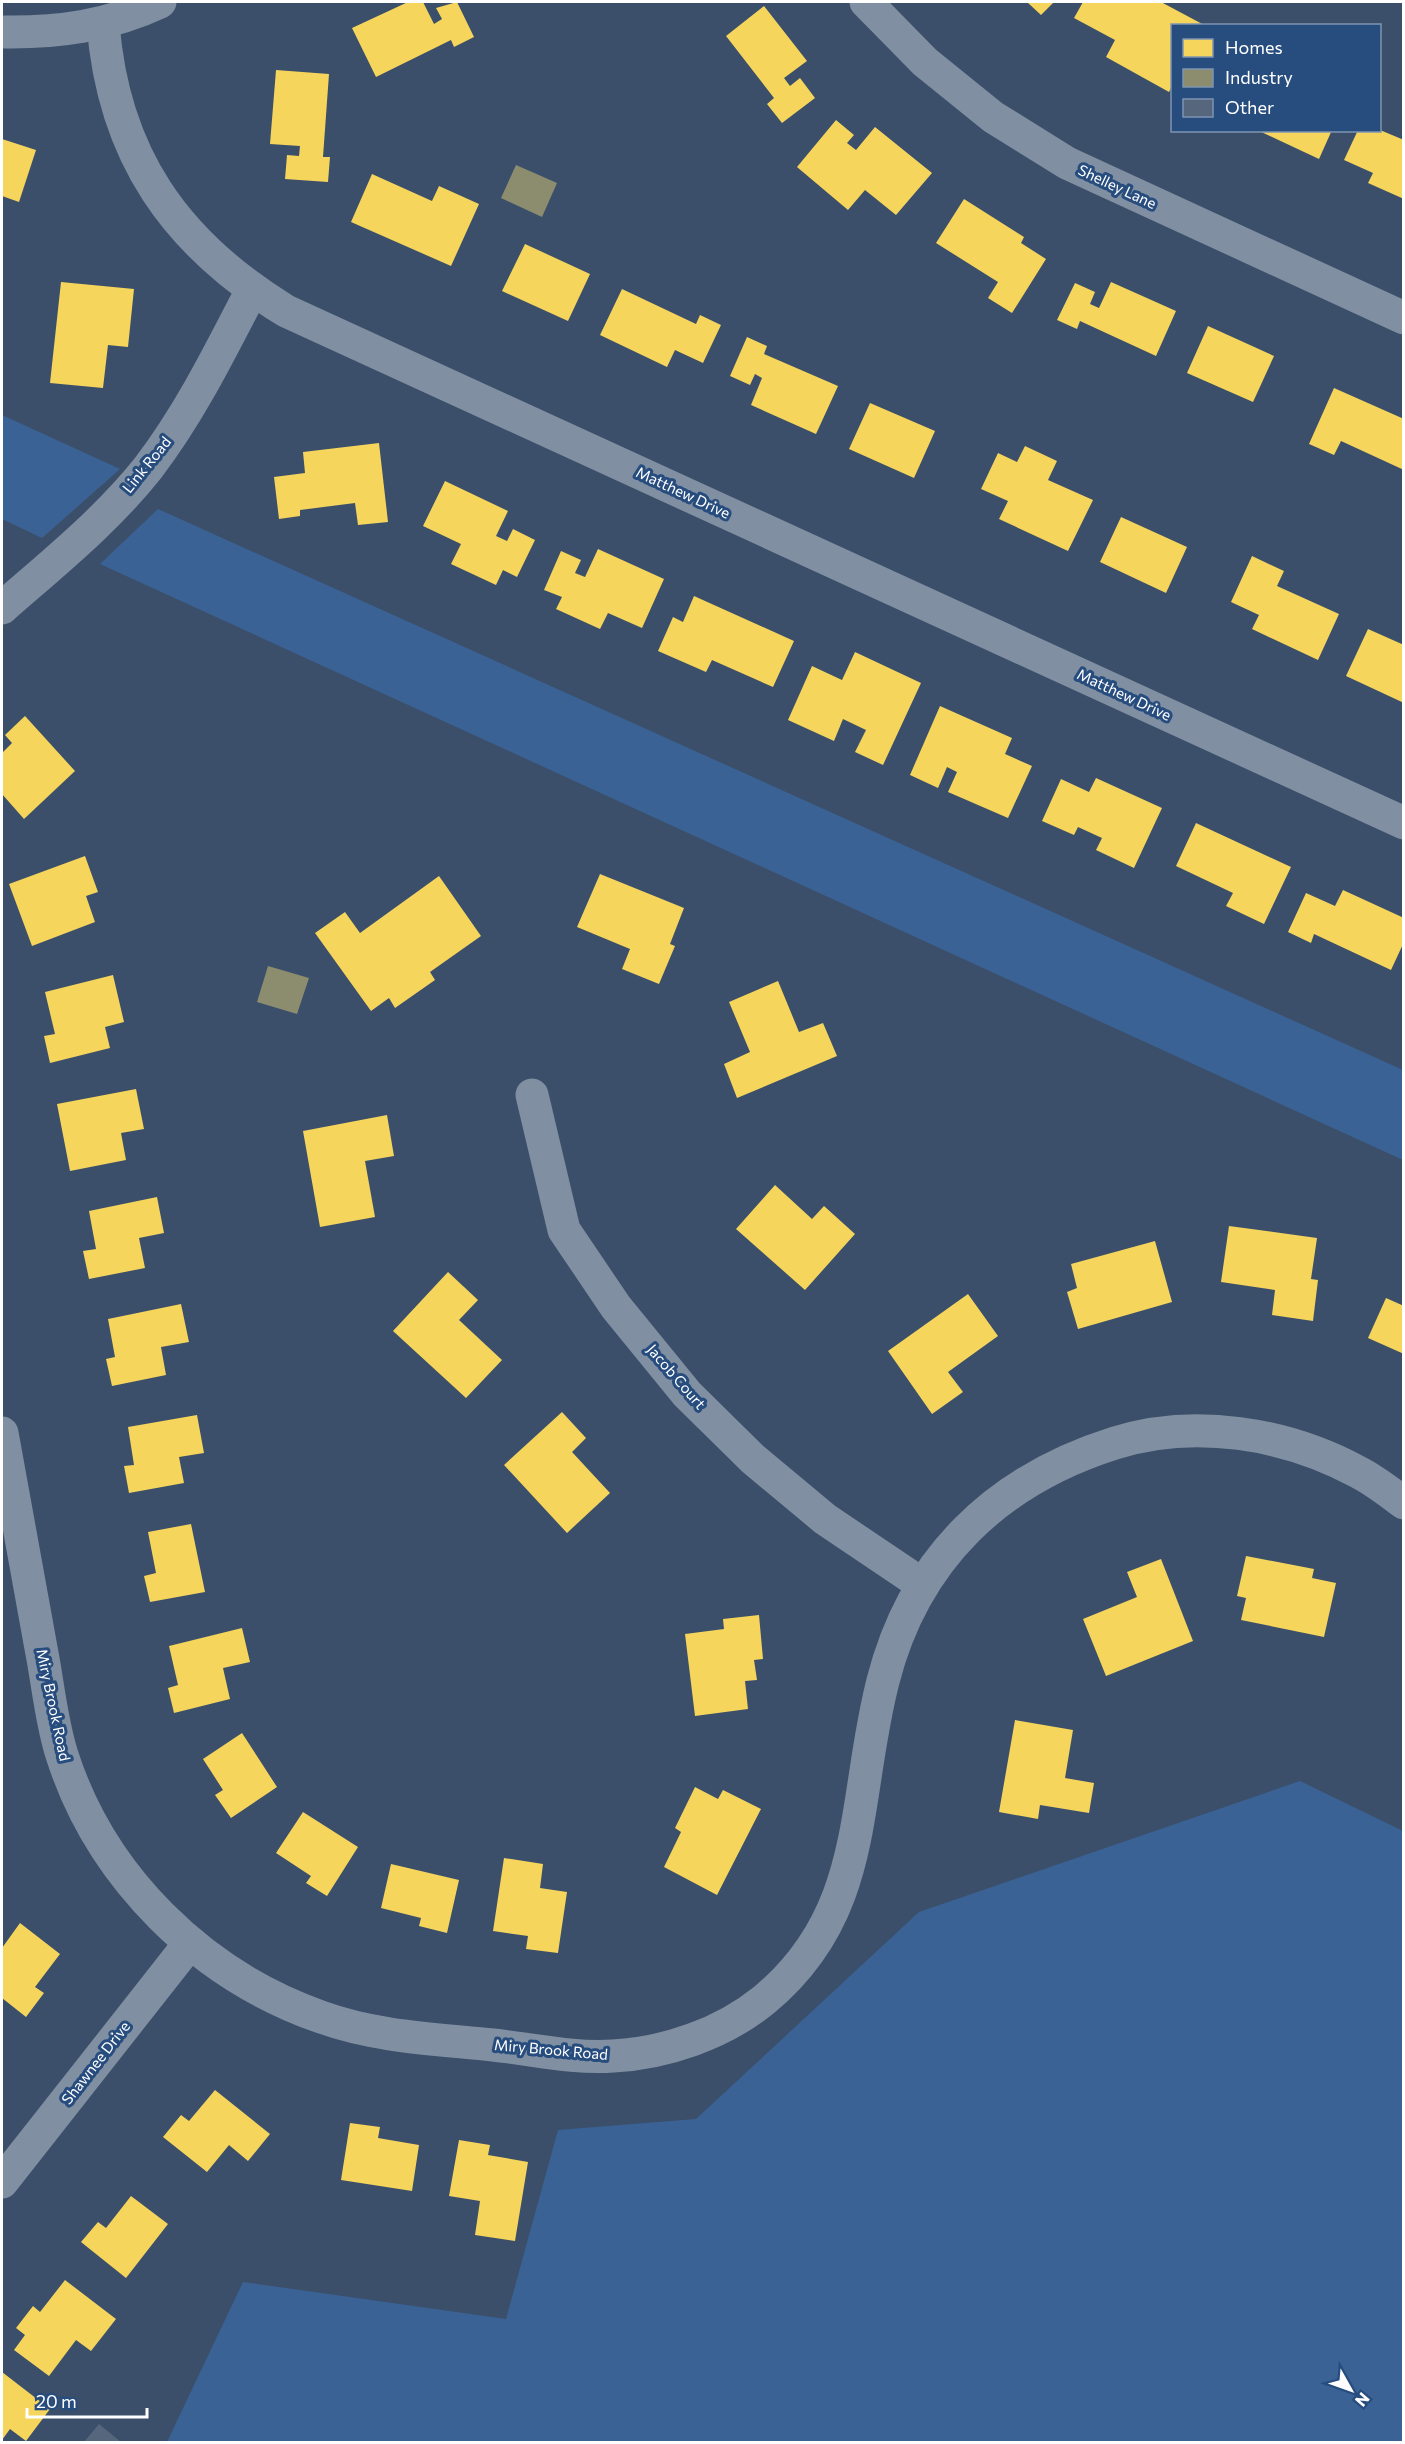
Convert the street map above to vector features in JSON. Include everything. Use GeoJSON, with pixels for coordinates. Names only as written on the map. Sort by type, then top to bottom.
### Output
{"type":"FeatureCollection","features":[{"type":"Feature","properties":{"kind":"street"},"geometry":{"type":"LineString","coordinates":[[2,32],[49,32],[103,23],[160,2]]}},
{"type":"Feature","properties":{"kind":"street","name":"Shelley Lane"},"geometry":{"type":"LineString","coordinates":[[866,2],[925,62],[967,97],[993,117],[1067,163],[1404,318]]}},
{"type":"Feature","properties":{"kind":"street","name":"Matthew Drive"},"geometry":{"type":"LineString","coordinates":[[103,23],[105,48],[117,106],[139,161],[170,212],[209,256],[252,290],[297,316],[1404,823]]}},
{"type":"Feature","properties":{"kind":"street","name":"Link Road"},"geometry":{"type":"LineString","coordinates":[[2,608],[100,521],[147,470],[191,407],[252,290]]}},
{"type":"Feature","properties":{"kind":"street","name":"Jacob Court"},"geometry":{"type":"LineString","coordinates":[[532,1095],[564,1230],[616,1307],[687,1394],[753,1459],[825,1519],[923,1585]]}},
{"type":"Feature","properties":{"kind":"street","name":"Miry Brook Road"},"geometry":{"type":"LineString","coordinates":[[2,1433],[61,1752],[83,1807],[116,1863],[158,1914],[190,1943],[262,1992],[323,2018],[386,2034],[609,2057],[663,2050],[713,2032],[762,2002],[800,1965],[827,1924],[849,1871],[883,1681],[901,1627],[923,1585],[941,1558],[980,1516],[1024,1482],[1075,1456],[1129,1439],[1185,1431],[1248,1434],[1304,1448],[1361,1473],[1404,1503]]}},
{"type":"Feature","properties":{"kind":"street","name":"Shawnee Drive"},"geometry":{"type":"LineString","coordinates":[[2,2182],[190,1943]]}},
{"type":"Feature","properties":{"kind":"shaded area"},"geometry":{"type":"Polygon","coordinates":[[[2,415],[120,469],[42,538],[2,519],[2,415]]]}},
{"type":"Feature","properties":{"kind":"shaded area"},"geometry":{"type":"Polygon","coordinates":[[[158,509],[1403,1070],[1403,1160],[100,564],[158,509]]]}},
{"type":"Feature","properties":{"kind":"shaded area"},"geometry":{"type":"Polygon","coordinates":[[[1300,1781],[1403,1831],[1403,2442],[167,2442],[243,2282],[506,2319],[558,2130],[696,2119],[919,1912],[1300,1781]]]}},
{"type":"Feature","properties":{"kind":"building: Homes"},"geometry":{"type":"Polygon","coordinates":[[[408,2],[423,2],[434,24],[442,19],[436,8],[457,2],[474,37],[454,47],[451,40],[376,77],[352,28],[408,2]]]}},
{"type":"Feature","properties":{"kind":"building: Homes"},"geometry":{"type":"Polygon","coordinates":[[[1027,2],[1054,2],[1041,15],[1027,2]]]}},
{"type":"Feature","properties":{"kind":"building: Homes"},"geometry":{"type":"Polygon","coordinates":[[[1083,2],[1161,2],[1202,24],[1171,24],[1171,88],[1169,92],[1106,57],[1115,40],[1074,18],[1083,2]]]}},
{"type":"Feature","properties":{"kind":"building: Homes"},"geometry":{"type":"Polygon","coordinates":[[[764,6],[807,61],[784,78],[790,86],[800,78],[815,98],[782,123],[767,104],[774,98],[726,36],[764,6]]]}},
{"type":"Feature","properties":{"kind":"building: Homes"},"geometry":{"type":"Polygon","coordinates":[[[276,70],[329,74],[323,157],[330,157],[328,182],[285,179],[287,155],[299,156],[300,146],[270,144],[276,70]]]}},
{"type":"Feature","properties":{"kind":"building: Homes"},"geometry":{"type":"Polygon","coordinates":[[[836,120],[854,135],[847,143],[856,150],[875,127],[932,173],[896,215],[865,190],[848,210],[797,167],[836,120]]]}},
{"type":"Feature","properties":{"kind":"building: Homes"},"geometry":{"type":"Polygon","coordinates":[[[1381,130],[1404,140],[1404,199],[1368,183],[1373,173],[1344,160],[1357,132],[1381,130]]]}},
{"type":"Feature","properties":{"kind":"building: Homes"},"geometry":{"type":"Polygon","coordinates":[[[1261,132],[1331,132],[1319,159],[1261,132]]]}},
{"type":"Feature","properties":{"kind":"building: Homes"},"geometry":{"type":"Polygon","coordinates":[[[2,139],[36,150],[19,202],[2,196],[2,139]]]}},
{"type":"Feature","properties":{"kind":"building: Homes"},"geometry":{"type":"Polygon","coordinates":[[[372,174],[432,201],[439,186],[479,204],[451,266],[351,222],[372,174]]]}},
{"type":"Feature","properties":{"kind":"building: Homes"},"geometry":{"type":"Polygon","coordinates":[[[964,199],[1024,237],[1021,243],[1046,259],[1012,313],[988,298],[998,282],[936,243],[964,199]]]}},
{"type":"Feature","properties":{"kind":"building: Homes"},"geometry":{"type":"Polygon","coordinates":[[[525,244],[590,274],[568,321],[502,291],[525,244]]]}},
{"type":"Feature","properties":{"kind":"building: Homes"},"geometry":{"type":"Polygon","coordinates":[[[61,282],[134,289],[128,347],[108,345],[103,388],[50,383],[61,282]]]}},
{"type":"Feature","properties":{"kind":"building: Homes"},"geometry":{"type":"Polygon","coordinates":[[[1111,282],[1176,311],[1156,356],[1080,321],[1077,329],[1057,320],[1075,283],[1095,292],[1090,304],[1099,308],[1111,282]]]}},
{"type":"Feature","properties":{"kind":"building: Homes"},"geometry":{"type":"Polygon","coordinates":[[[622,289],[696,324],[700,315],[721,325],[703,363],[675,350],[667,367],[600,335],[622,289]]]}},
{"type":"Feature","properties":{"kind":"building: Homes"},"geometry":{"type":"Polygon","coordinates":[[[1208,326],[1274,356],[1253,402],[1187,373],[1208,326]]]}},
{"type":"Feature","properties":{"kind":"building: Homes"},"geometry":{"type":"Polygon","coordinates":[[[747,337],[767,346],[764,354],[838,386],[816,434],[751,405],[762,378],[755,374],[750,385],[730,376],[747,337]]]}},
{"type":"Feature","properties":{"kind":"building: Homes"},"geometry":{"type":"Polygon","coordinates":[[[1334,388],[1404,419],[1404,470],[1341,441],[1334,455],[1309,444],[1334,388]]]}},
{"type":"Feature","properties":{"kind":"building: Homes"},"geometry":{"type":"Polygon","coordinates":[[[870,403],[935,431],[914,478],[849,449],[870,403]]]}},
{"type":"Feature","properties":{"kind":"building: Homes"},"geometry":{"type":"Polygon","coordinates":[[[379,443],[388,522],[358,525],[355,503],[300,510],[300,516],[279,519],[274,477],[305,473],[303,452],[379,443]]]}},
{"type":"Feature","properties":{"kind":"building: Homes"},"geometry":{"type":"Polygon","coordinates":[[[1025,446],[1057,461],[1048,480],[1093,500],[1068,551],[999,519],[1008,501],[981,489],[998,453],[1017,462],[1025,446]]]}},
{"type":"Feature","properties":{"kind":"building: Homes"},"geometry":{"type":"Polygon","coordinates":[[[445,481],[508,511],[496,536],[507,541],[513,529],[535,540],[517,577],[503,570],[496,585],[451,564],[461,544],[423,526],[445,481]]]}},
{"type":"Feature","properties":{"kind":"building: Homes"},"geometry":{"type":"Polygon","coordinates":[[[1121,517],[1187,547],[1166,593],[1100,562],[1121,517]]]}},
{"type":"Feature","properties":{"kind":"building: Homes"},"geometry":{"type":"Polygon","coordinates":[[[598,549],[664,579],[642,628],[608,613],[600,629],[556,609],[562,597],[544,590],[561,551],[581,560],[575,573],[585,577],[598,549]]]}},
{"type":"Feature","properties":{"kind":"building: Homes"},"geometry":{"type":"Polygon","coordinates":[[[1252,556],[1284,571],[1277,586],[1339,614],[1318,660],[1252,629],[1259,615],[1231,602],[1252,556]]]}},
{"type":"Feature","properties":{"kind":"building: Homes"},"geometry":{"type":"Polygon","coordinates":[[[694,596],[794,641],[773,687],[712,660],[706,672],[658,651],[673,617],[683,622],[694,596]]]}},
{"type":"Feature","properties":{"kind":"building: Homes"},"geometry":{"type":"Polygon","coordinates":[[[1368,629],[1404,645],[1404,703],[1346,676],[1368,629]]]}},
{"type":"Feature","properties":{"kind":"building: Homes"},"geometry":{"type":"Polygon","coordinates":[[[855,652],[921,683],[883,765],[855,752],[866,730],[843,719],[834,741],[788,720],[812,666],[842,680],[855,652]]]}},
{"type":"Feature","properties":{"kind":"building: Homes"},"geometry":{"type":"Polygon","coordinates":[[[940,706],[1012,738],[1005,754],[1032,766],[1008,818],[948,792],[957,772],[947,767],[938,788],[910,775],[940,706]]]}},
{"type":"Feature","properties":{"kind":"building: Homes"},"geometry":{"type":"Polygon","coordinates":[[[25,716],[75,771],[24,819],[2,794],[2,753],[12,743],[5,735],[25,716]]]}},
{"type":"Feature","properties":{"kind":"building: Homes"},"geometry":{"type":"Polygon","coordinates":[[[1096,778],[1162,808],[1134,868],[1096,850],[1102,838],[1078,827],[1074,835],[1042,821],[1061,779],[1089,792],[1096,778]]]}},
{"type":"Feature","properties":{"kind":"building: Homes"},"geometry":{"type":"Polygon","coordinates":[[[1196,823],[1291,867],[1264,924],[1226,906],[1233,893],[1176,866],[1196,823]]]}},
{"type":"Feature","properties":{"kind":"building: Homes"},"geometry":{"type":"Polygon","coordinates":[[[85,856],[98,892],[86,896],[95,922],[32,946],[9,884],[85,856]]]}},
{"type":"Feature","properties":{"kind":"building: Homes"},"geometry":{"type":"Polygon","coordinates":[[[600,874],[684,908],[670,944],[675,946],[659,984],[622,969],[630,949],[577,927],[600,874]]]}},
{"type":"Feature","properties":{"kind":"building: Homes"},"geometry":{"type":"Polygon","coordinates":[[[439,876],[481,936],[430,972],[435,980],[395,1008],[389,998],[371,1011],[315,933],[345,912],[360,933],[439,876]]]}},
{"type":"Feature","properties":{"kind":"building: Homes"},"geometry":{"type":"Polygon","coordinates":[[[1343,890],[1404,918],[1404,942],[1391,970],[1314,934],[1311,943],[1288,932],[1306,893],[1335,906],[1343,890]]]}},
{"type":"Feature","properties":{"kind":"building: Homes"},"geometry":{"type":"Polygon","coordinates":[[[113,975],[124,1022],[105,1027],[110,1048],[50,1063],[44,1036],[55,1034],[45,992],[113,975]]]}},
{"type":"Feature","properties":{"kind":"building: Homes"},"geometry":{"type":"Polygon","coordinates":[[[778,981],[799,1032],[823,1023],[837,1056],[737,1098],[724,1064],[750,1052],[729,1002],[778,981]]]}},
{"type":"Feature","properties":{"kind":"building: Homes"},"geometry":{"type":"Polygon","coordinates":[[[136,1089],[144,1129],[121,1133],[126,1160],[70,1171],[57,1104],[136,1089]]]}},
{"type":"Feature","properties":{"kind":"building: Homes"},"geometry":{"type":"Polygon","coordinates":[[[387,1115],[394,1156],[365,1161],[375,1217],[320,1227],[303,1131],[387,1115]]]}},
{"type":"Feature","properties":{"kind":"building: Homes"},"geometry":{"type":"Polygon","coordinates":[[[775,1185],[812,1219],[824,1206],[855,1234],[805,1290],[736,1229],[775,1185]]]}},
{"type":"Feature","properties":{"kind":"building: Homes"},"geometry":{"type":"Polygon","coordinates":[[[157,1197],[164,1233],[139,1238],[145,1268],[89,1279],[83,1251],[96,1249],[89,1211],[157,1197]]]}},
{"type":"Feature","properties":{"kind":"building: Homes"},"geometry":{"type":"Polygon","coordinates":[[[1229,1226],[1317,1238],[1311,1279],[1318,1280],[1313,1321],[1272,1315],[1275,1290],[1221,1282],[1229,1226]]]}},
{"type":"Feature","properties":{"kind":"building: Homes"},"geometry":{"type":"Polygon","coordinates":[[[1155,1241],[1172,1302],[1078,1329],[1067,1292],[1077,1288],[1071,1264],[1155,1241]]]}},
{"type":"Feature","properties":{"kind":"building: Homes"},"geometry":{"type":"Polygon","coordinates":[[[448,1272],[478,1300],[459,1320],[502,1360],[466,1398],[393,1331],[448,1272]]]}},
{"type":"Feature","properties":{"kind":"building: Homes"},"geometry":{"type":"Polygon","coordinates":[[[968,1294],[998,1336],[948,1372],[963,1392],[932,1414],[888,1351],[968,1294]]]}},
{"type":"Feature","properties":{"kind":"building: Homes"},"geometry":{"type":"Polygon","coordinates":[[[1386,1298],[1404,1306],[1404,1354],[1368,1338],[1386,1298]]]}},
{"type":"Feature","properties":{"kind":"building: Homes"},"geometry":{"type":"Polygon","coordinates":[[[181,1304],[189,1342],[161,1347],[166,1375],[112,1386],[106,1359],[115,1357],[108,1319],[181,1304]]]}},
{"type":"Feature","properties":{"kind":"building: Homes"},"geometry":{"type":"Polygon","coordinates":[[[562,1412],[586,1438],[572,1452],[610,1493],[567,1533],[504,1465],[562,1412]]]}},
{"type":"Feature","properties":{"kind":"building: Homes"},"geometry":{"type":"Polygon","coordinates":[[[197,1415],[204,1453],[179,1457],[184,1483],[129,1493],[124,1466],[134,1465],[128,1427],[197,1415]]]}},
{"type":"Feature","properties":{"kind":"building: Homes"},"geometry":{"type":"Polygon","coordinates":[[[191,1524],[205,1592],[150,1602],[144,1576],[156,1573],[148,1532],[191,1524]]]}},
{"type":"Feature","properties":{"kind":"building: Homes"},"geometry":{"type":"Polygon","coordinates":[[[1246,1556],[1314,1569],[1312,1578],[1336,1583],[1324,1637],[1241,1620],[1246,1598],[1237,1596],[1246,1556]]]}},
{"type":"Feature","properties":{"kind":"building: Homes"},"geometry":{"type":"Polygon","coordinates":[[[1161,1559],[1193,1641],[1106,1676],[1083,1619],[1137,1597],[1127,1572],[1161,1559]]]}},
{"type":"Feature","properties":{"kind":"building: Homes"},"geometry":{"type":"Polygon","coordinates":[[[759,1615],[763,1659],[754,1660],[757,1680],[745,1681],[748,1709],[695,1716],[685,1634],[724,1629],[723,1619],[759,1615]]]}},
{"type":"Feature","properties":{"kind":"building: Homes"},"geometry":{"type":"Polygon","coordinates":[[[242,1628],[250,1662],[223,1668],[230,1699],[174,1713],[168,1688],[178,1685],[169,1646],[242,1628]]]}},
{"type":"Feature","properties":{"kind":"building: Homes"},"geometry":{"type":"Polygon","coordinates":[[[1015,1720],[1073,1730],[1065,1778],[1094,1783],[1089,1813],[1040,1805],[1038,1819],[999,1812],[1015,1720]]]}},
{"type":"Feature","properties":{"kind":"building: Homes"},"geometry":{"type":"Polygon","coordinates":[[[242,1733],[277,1787],[231,1818],[215,1795],[223,1790],[203,1759],[242,1733]]]}},
{"type":"Feature","properties":{"kind":"building: Homes"},"geometry":{"type":"Polygon","coordinates":[[[695,1787],[718,1799],[723,1790],[761,1809],[717,1895],[664,1867],[681,1832],[675,1828],[695,1787]]]}},
{"type":"Feature","properties":{"kind":"building: Homes"},"geometry":{"type":"Polygon","coordinates":[[[303,1812],[358,1847],[327,1896],[306,1883],[311,1876],[276,1853],[303,1812]]]}},
{"type":"Feature","properties":{"kind":"building: Homes"},"geometry":{"type":"Polygon","coordinates":[[[504,1858],[543,1864],[540,1888],[567,1892],[558,1953],[526,1949],[528,1936],[493,1931],[504,1858]]]}},
{"type":"Feature","properties":{"kind":"building: Homes"},"geometry":{"type":"Polygon","coordinates":[[[391,1864],[459,1880],[447,1933],[419,1926],[421,1918],[381,1908],[391,1864]]]}},
{"type":"Feature","properties":{"kind":"building: Homes"},"geometry":{"type":"Polygon","coordinates":[[[20,1923],[60,1954],[35,1987],[44,1993],[26,2017],[2,1998],[2,1948],[20,1923]]]}},
{"type":"Feature","properties":{"kind":"building: Homes"},"geometry":{"type":"Polygon","coordinates":[[[215,2090],[270,2134],[248,2161],[229,2145],[207,2172],[163,2137],[181,2115],[189,2121],[215,2090]]]}},
{"type":"Feature","properties":{"kind":"building: Homes"},"geometry":{"type":"Polygon","coordinates":[[[350,2123],[380,2127],[378,2138],[419,2145],[412,2191],[341,2180],[350,2123]]]}},
{"type":"Feature","properties":{"kind":"building: Homes"},"geometry":{"type":"Polygon","coordinates":[[[459,2140],[490,2145],[488,2155],[528,2162],[515,2241],[475,2235],[480,2201],[449,2196],[459,2140]]]}},
{"type":"Feature","properties":{"kind":"building: Homes"},"geometry":{"type":"Polygon","coordinates":[[[131,2196],[168,2224],[126,2278],[81,2242],[98,2222],[106,2228],[131,2196]]]}},
{"type":"Feature","properties":{"kind":"building: Homes"},"geometry":{"type":"Polygon","coordinates":[[[65,2280],[116,2319],[91,2351],[76,2340],[49,2376],[14,2350],[25,2335],[16,2328],[33,2306],[40,2312],[65,2280]]]}},
{"type":"Feature","properties":{"kind":"building: Homes"},"geometry":{"type":"Polygon","coordinates":[[[2,2372],[50,2409],[26,2441],[10,2429],[2,2440],[2,2372]]]}},
{"type":"Feature","properties":{"kind":"building: Industry"},"geometry":{"type":"Polygon","coordinates":[[[516,165],[557,183],[542,217],[501,198],[516,165]]]}},
{"type":"Feature","properties":{"kind":"building: Industry"},"geometry":{"type":"Polygon","coordinates":[[[268,966],[309,978],[297,1014],[257,1002],[268,966]]]}},
{"type":"Feature","properties":{"kind":"building: Other"},"geometry":{"type":"Polygon","coordinates":[[[99,2424],[121,2442],[84,2442],[99,2424]]]}}]}
